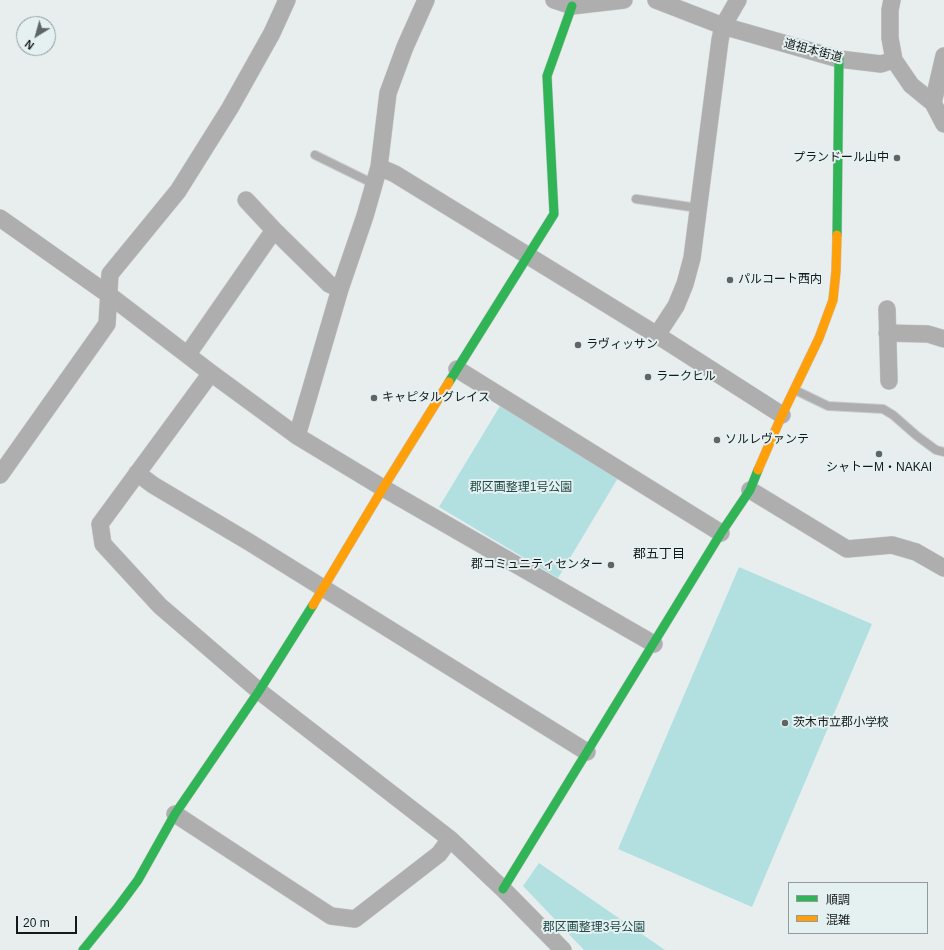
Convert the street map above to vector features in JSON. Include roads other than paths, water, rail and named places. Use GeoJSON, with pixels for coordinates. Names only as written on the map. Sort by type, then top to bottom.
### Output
{"type":"FeatureCollection","features":[{"type":"Feature","properties":{"kind":"street"},"geometry":{"type":"LineString","coordinates":[[0,475],[107,324],[110,295],[110,274],[178,191],[233,101],[272,33],[287,0]]}},
{"type":"Feature","properties":{"kind":"street"},"geometry":{"type":"LineString","coordinates":[[297,436],[340,289],[365,216],[374,184],[378,167],[388,93],[405,47],[426,0]]}},
{"type":"Feature","properties":{"kind":"street"},"geometry":{"type":"LineString","coordinates":[[554,0],[572,6],[624,0]]}},
{"type":"Feature","properties":{"kind":"street","name":"道祖本街道"},"geometry":{"type":"LineString","coordinates":[[656,0],[723,26],[839,59],[881,64],[894,60]]}},
{"type":"Feature","properties":{"kind":"street"},"geometry":{"type":"LineString","coordinates":[[657,335],[676,306],[685,284],[692,258],[720,40],[723,26],[738,0]]}},
{"type":"Feature","properties":{"kind":"street"},"geometry":{"type":"LineString","coordinates":[[892,0],[890,10],[890,38],[894,60],[911,85],[933,103],[944,124]]}},
{"type":"Feature","properties":{"kind":"street"},"geometry":{"type":"LineString","coordinates":[[83,950],[138,880],[175,814],[258,692],[554,214],[547,76],[572,6]]}},
{"type":"Feature","properties":{"kind":"street"},"geometry":{"type":"LineString","coordinates":[[933,103],[944,56]]}},
{"type":"Feature","properties":{"kind":"street"},"geometry":{"type":"LineString","coordinates":[[503,889],[721,533],[750,490],[782,415],[819,338],[833,300],[836,264],[839,59]]}},
{"type":"Feature","properties":{"kind":"street"},"geometry":{"type":"LineString","coordinates":[[378,167],[395,174],[657,335],[782,415]]}},
{"type":"Feature","properties":{"kind":"street"},"geometry":{"type":"LineString","coordinates":[[246,200],[329,284],[340,289]]}},
{"type":"Feature","properties":{"kind":"street"},"geometry":{"type":"LineString","coordinates":[[0,218],[110,295],[211,373],[297,436],[654,644]]}},
{"type":"Feature","properties":{"kind":"street"},"geometry":{"type":"LineString","coordinates":[[188,354],[274,230]]}},
{"type":"Feature","properties":{"kind":"street"},"geometry":{"type":"LineString","coordinates":[[886,309],[889,381]]}},
{"type":"Feature","properties":{"kind":"street"},"geometry":{"type":"LineString","coordinates":[[887,333],[928,334],[944,339]]}},
{"type":"Feature","properties":{"kind":"street"},"geometry":{"type":"LineString","coordinates":[[457,369],[721,533]]}},
{"type":"Feature","properties":{"kind":"street"},"geometry":{"type":"LineString","coordinates":[[211,373],[100,524],[103,544],[160,606],[258,692],[450,839],[503,889],[563,950]]}},
{"type":"Feature","properties":{"kind":"street"},"geometry":{"type":"LineString","coordinates":[[137,473],[153,485],[248,542],[587,752]]}},
{"type":"Feature","properties":{"kind":"street"},"geometry":{"type":"LineString","coordinates":[[750,490],[847,549],[892,545],[916,552],[944,568]]}},
{"type":"Feature","properties":{"kind":"street"},"geometry":{"type":"LineString","coordinates":[[175,814],[331,916],[355,919],[439,854],[450,839]]}},
{"type":"Feature","properties":{"kind":"lane"},"geometry":{"type":"LineString","coordinates":[[315,155],[374,184]]}},
{"type":"Feature","properties":{"kind":"lane"},"geometry":{"type":"LineString","coordinates":[[636,199],[698,208]]}},
{"type":"Feature","properties":{"kind":"lane"},"geometry":{"type":"LineString","coordinates":[[794,390],[828,406],[883,409],[893,415],[936,450],[944,452]]}},
{"type":"Feature","properties":{"kind":"place","name":"プランドール山中"},"geometry":{"type":"Point","coordinates":[897,158]}},
{"type":"Feature","properties":{"kind":"place","name":"パルコート西内"},"geometry":{"type":"Point","coordinates":[730,280]}},
{"type":"Feature","properties":{"kind":"place","name":"ラヴィッサン"},"geometry":{"type":"Point","coordinates":[578,345]}},
{"type":"Feature","properties":{"kind":"place","name":"ラークヒル"},"geometry":{"type":"Point","coordinates":[648,377]}},
{"type":"Feature","properties":{"kind":"place","name":"キャピタルグレイス"},"geometry":{"type":"Point","coordinates":[374,398]}},
{"type":"Feature","properties":{"kind":"place","name":"ソルレヴァンテ"},"geometry":{"type":"Point","coordinates":[717,440]}},
{"type":"Feature","properties":{"kind":"place","name":"シャトーM・NAKAI"},"geometry":{"type":"Point","coordinates":[879,454]}},
{"type":"Feature","properties":{"kind":"place","name":"郡コミュニティセンター"},"geometry":{"type":"Point","coordinates":[611,565]}},
{"type":"Feature","properties":{"kind":"place","name":"茨木市立郡小学校"},"geometry":{"type":"Point","coordinates":[785,723]}},
{"type":"Feature","properties":{"kind":"district","name":"郡五丁目"},"geometry":{"type":"Point","coordinates":[659,554]}},
{"type":"Feature","properties":{"kind":"park label","name":"郡区画整理1号公園"},"geometry":{"type":"Point","coordinates":[521,488]}},
{"type":"Feature","properties":{"kind":"park label","name":"郡区画整理3号公園"},"geometry":{"type":"Point","coordinates":[594,928]}}]}
